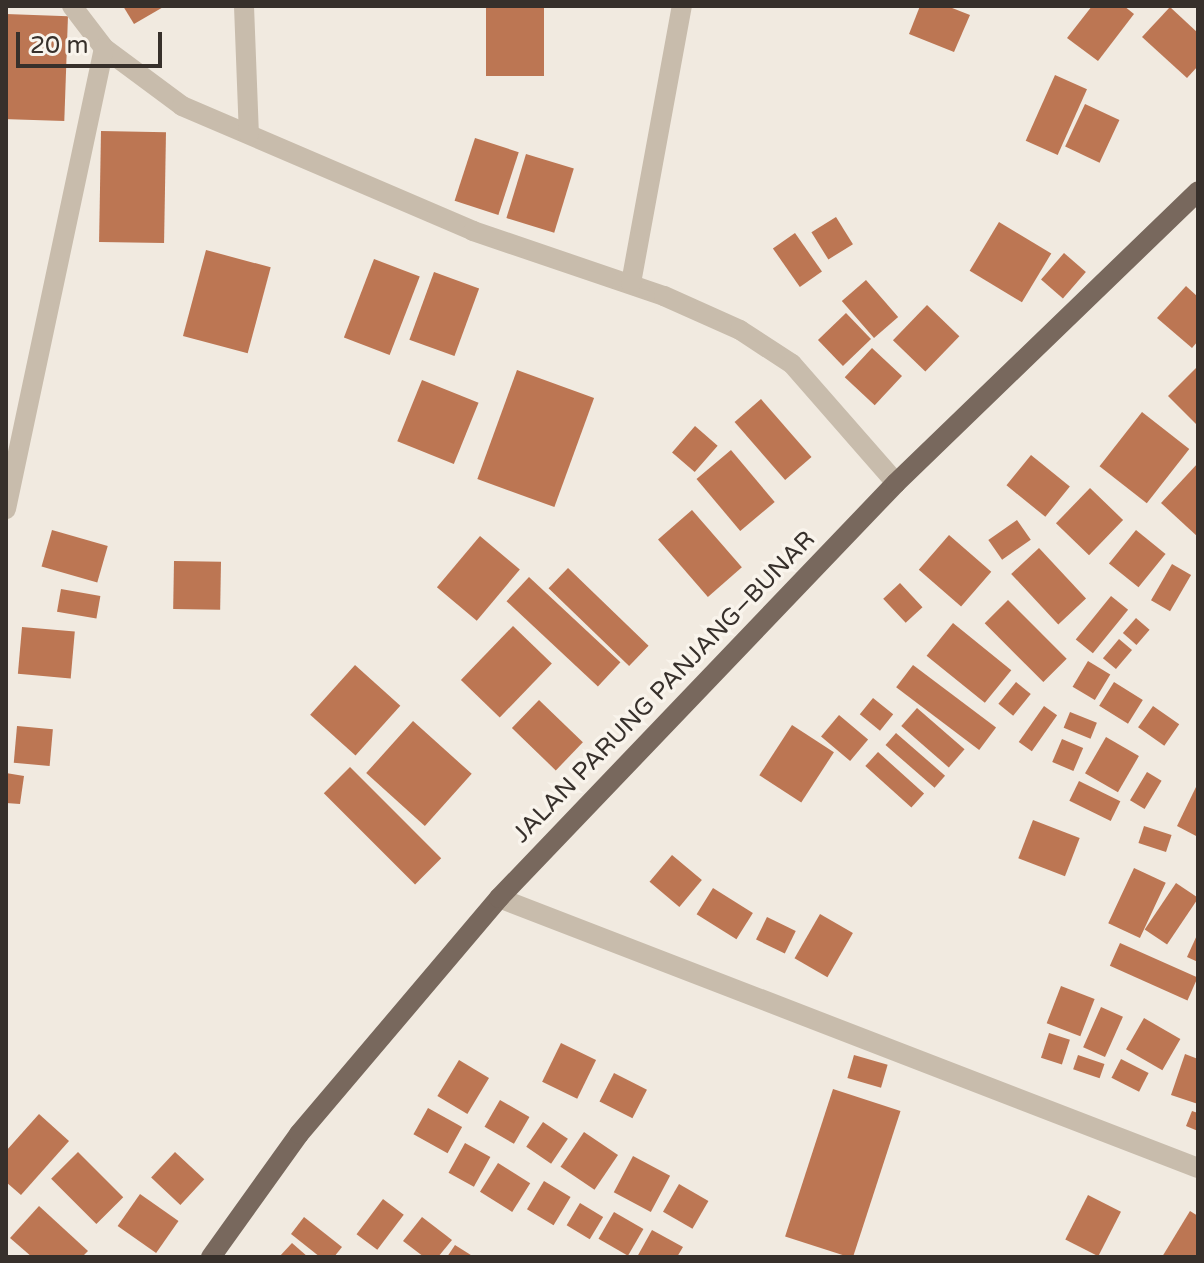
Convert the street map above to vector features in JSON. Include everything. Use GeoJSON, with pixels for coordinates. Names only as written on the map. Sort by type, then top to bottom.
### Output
{"type":"FeatureCollection","features":[{"type":"Feature","properties":{"kind":"main road","name":"JALAN PARUNG PANJANG–BUNAR"},"geometry":{"type":"LineString","coordinates":[[211,1257],[299,1134],[499,898],[896,483],[1198,191]]}},
{"type":"Feature","properties":{"kind":"street"},"geometry":{"type":"LineString","coordinates":[[72,6],[104,48],[182,106],[473,231],[631,283],[740,330],[792,364],[896,483]]}},
{"type":"Feature","properties":{"kind":"street"},"geometry":{"type":"LineString","coordinates":[[244,6],[249,134]]}},
{"type":"Feature","properties":{"kind":"street"},"geometry":{"type":"LineString","coordinates":[[631,283],[682,6]]}},
{"type":"Feature","properties":{"kind":"street"},"geometry":{"type":"LineString","coordinates":[[6,509],[104,48]]}},
{"type":"Feature","properties":{"kind":"street"},"geometry":{"type":"LineString","coordinates":[[499,898],[1198,1168]]}},
{"type":"Feature","properties":{"kind":"building"},"geometry":{"type":"Polygon","coordinates":[[[123,6],[165,6],[134,24],[123,6]]]}},
{"type":"Feature","properties":{"kind":"building"},"geometry":{"type":"Polygon","coordinates":[[[486,6],[544,6],[544,76],[486,76],[486,6]]]}},
{"type":"Feature","properties":{"kind":"building"},"geometry":{"type":"Polygon","coordinates":[[[920,6],[947,6],[970,15],[954,52],[909,34],[920,6]]]}},
{"type":"Feature","properties":{"kind":"building"},"geometry":{"type":"Polygon","coordinates":[[[1092,6],[1124,6],[1134,14],[1098,61],[1067,38],[1092,6]]]}},
{"type":"Feature","properties":{"kind":"building"},"geometry":{"type":"Polygon","coordinates":[[[1170,7],[1198,33],[1198,66],[1187,78],[1142,37],[1170,7]]]}},
{"type":"Feature","properties":{"kind":"building"},"geometry":{"type":"Polygon","coordinates":[[[6,14],[68,16],[64,121],[6,119],[6,14]]]}},
{"type":"Feature","properties":{"kind":"building"},"geometry":{"type":"Polygon","coordinates":[[[1055,75],[1087,89],[1058,155],[1026,141],[1055,75]]]}},
{"type":"Feature","properties":{"kind":"building"},"geometry":{"type":"Polygon","coordinates":[[[1085,104],[1119,120],[1100,163],[1065,147],[1085,104]]]}},
{"type":"Feature","properties":{"kind":"building"},"geometry":{"type":"Polygon","coordinates":[[[101,131],[166,132],[164,243],[99,242],[101,131]]]}},
{"type":"Feature","properties":{"kind":"building"},"geometry":{"type":"Polygon","coordinates":[[[475,138],[519,152],[498,215],[455,201],[475,138]]]}},
{"type":"Feature","properties":{"kind":"building"},"geometry":{"type":"Polygon","coordinates":[[[526,154],[574,169],[554,233],[506,218],[526,154]]]}},
{"type":"Feature","properties":{"kind":"building"},"geometry":{"type":"Polygon","coordinates":[[[836,217],[853,244],[828,260],[811,232],[836,217]]]}},
{"type":"Feature","properties":{"kind":"building"},"geometry":{"type":"Polygon","coordinates":[[[999,222],[1051,253],[1022,302],[970,271],[999,222]]]}},
{"type":"Feature","properties":{"kind":"building"},"geometry":{"type":"Polygon","coordinates":[[[795,233],[822,272],[800,287],[773,248],[795,233]]]}},
{"type":"Feature","properties":{"kind":"building"},"geometry":{"type":"Polygon","coordinates":[[[206,250],[271,267],[248,353],[183,336],[206,250]]]}},
{"type":"Feature","properties":{"kind":"building"},"geometry":{"type":"Polygon","coordinates":[[[1064,253],[1086,272],[1063,298],[1041,279],[1064,253]]]}},
{"type":"Feature","properties":{"kind":"building"},"geometry":{"type":"Polygon","coordinates":[[[374,259],[420,277],[390,355],[344,337],[374,259]]]}},
{"type":"Feature","properties":{"kind":"building"},"geometry":{"type":"Polygon","coordinates":[[[434,272],[479,288],[454,356],[409,340],[434,272]]]}},
{"type":"Feature","properties":{"kind":"building"},"geometry":{"type":"Polygon","coordinates":[[[866,280],[898,317],[874,338],[842,301],[866,280]]]}},
{"type":"Feature","properties":{"kind":"building"},"geometry":{"type":"Polygon","coordinates":[[[1186,286],[1198,297],[1198,341],[1192,348],[1157,318],[1186,286]]]}},
{"type":"Feature","properties":{"kind":"building"},"geometry":{"type":"Polygon","coordinates":[[[927,305],[959,336],[925,372],[893,340],[927,305]]]}},
{"type":"Feature","properties":{"kind":"building"},"geometry":{"type":"Polygon","coordinates":[[[846,313],[871,339],[843,366],[818,340],[846,313]]]}},
{"type":"Feature","properties":{"kind":"building"},"geometry":{"type":"Polygon","coordinates":[[[872,348],[902,376],[875,405],[845,377],[872,348]]]}},
{"type":"Feature","properties":{"kind":"building"},"geometry":{"type":"Polygon","coordinates":[[[1198,366],[1198,426],[1168,396],[1198,366]]]}},
{"type":"Feature","properties":{"kind":"building"},"geometry":{"type":"Polygon","coordinates":[[[517,370],[594,398],[554,507],[477,479],[517,370]]]}},
{"type":"Feature","properties":{"kind":"building"},"geometry":{"type":"Polygon","coordinates":[[[422,380],[479,403],[454,464],[397,441],[422,380]]]}},
{"type":"Feature","properties":{"kind":"building"},"geometry":{"type":"Polygon","coordinates":[[[761,399],[812,457],[785,480],[735,422],[761,399]]]}},
{"type":"Feature","properties":{"kind":"building"},"geometry":{"type":"Polygon","coordinates":[[[1142,412],[1189,449],[1147,503],[1100,466],[1142,412]]]}},
{"type":"Feature","properties":{"kind":"building"},"geometry":{"type":"Polygon","coordinates":[[[695,426],[718,446],[695,472],[672,452],[695,426]]]}},
{"type":"Feature","properties":{"kind":"building"},"geometry":{"type":"Polygon","coordinates":[[[731,450],[775,502],[740,531],[697,479],[731,450]]]}},
{"type":"Feature","properties":{"kind":"building"},"geometry":{"type":"Polygon","coordinates":[[[1031,455],[1070,486],[1045,517],[1006,485],[1031,455]]]}},
{"type":"Feature","properties":{"kind":"building"},"geometry":{"type":"Polygon","coordinates":[[[1198,463],[1198,537],[1161,503],[1198,463]]]}},
{"type":"Feature","properties":{"kind":"building"},"geometry":{"type":"Polygon","coordinates":[[[1090,488],[1123,520],[1089,555],[1056,523],[1090,488]]]}},
{"type":"Feature","properties":{"kind":"building"},"geometry":{"type":"Polygon","coordinates":[[[692,510],[742,567],[708,597],[658,540],[692,510]]]}},
{"type":"Feature","properties":{"kind":"building"},"geometry":{"type":"Polygon","coordinates":[[[1017,520],[1031,540],[1002,560],[988,540],[1017,520]]]}},
{"type":"Feature","properties":{"kind":"building"},"geometry":{"type":"Polygon","coordinates":[[[52,530],[108,546],[97,583],[42,567],[52,530]]]}},
{"type":"Feature","properties":{"kind":"building"},"geometry":{"type":"Polygon","coordinates":[[[1136,530],[1166,554],[1138,587],[1109,563],[1136,530]]]}},
{"type":"Feature","properties":{"kind":"building"},"geometry":{"type":"Polygon","coordinates":[[[949,535],[991,572],[961,606],[919,570],[949,535]]]}},
{"type":"Feature","properties":{"kind":"building"},"geometry":{"type":"Polygon","coordinates":[[[480,536],[520,569],[477,621],[437,587],[480,536]]]}},
{"type":"Feature","properties":{"kind":"building"},"geometry":{"type":"Polygon","coordinates":[[[1039,548],[1086,598],[1058,624],[1011,574],[1039,548]]]}},
{"type":"Feature","properties":{"kind":"building"},"geometry":{"type":"Polygon","coordinates":[[[174,561],[221,562],[220,610],[173,609],[174,561]]]}},
{"type":"Feature","properties":{"kind":"building"},"geometry":{"type":"Polygon","coordinates":[[[1172,564],[1191,575],[1170,611],[1151,600],[1172,564]]]}},
{"type":"Feature","properties":{"kind":"building"},"geometry":{"type":"Polygon","coordinates":[[[568,568],[649,646],[629,666],[549,588],[568,568]]]}},
{"type":"Feature","properties":{"kind":"building"},"geometry":{"type":"Polygon","coordinates":[[[529,577],[620,662],[598,686],[506,601],[529,577]]]}},
{"type":"Feature","properties":{"kind":"building"},"geometry":{"type":"Polygon","coordinates":[[[900,583],[923,607],[906,623],[883,599],[900,583]]]}},
{"type":"Feature","properties":{"kind":"building"},"geometry":{"type":"Polygon","coordinates":[[[61,589],[100,596],[96,619],[57,612],[61,589]]]}},
{"type":"Feature","properties":{"kind":"building"},"geometry":{"type":"Polygon","coordinates":[[[1111,596],[1128,610],[1093,653],[1076,640],[1111,596]]]}},
{"type":"Feature","properties":{"kind":"building"},"geometry":{"type":"Polygon","coordinates":[[[1008,600],[1067,659],[1043,682],[985,623],[1008,600]]]}},
{"type":"Feature","properties":{"kind":"building"},"geometry":{"type":"Polygon","coordinates":[[[1136,618],[1150,630],[1136,645],[1123,633],[1136,618]]]}},
{"type":"Feature","properties":{"kind":"building"},"geometry":{"type":"Polygon","coordinates":[[[953,623],[1011,670],[985,703],[927,656],[953,623]]]}},
{"type":"Feature","properties":{"kind":"building"},"geometry":{"type":"Polygon","coordinates":[[[513,626],[552,664],[500,717],[461,680],[513,626]]]}},
{"type":"Feature","properties":{"kind":"building"},"geometry":{"type":"Polygon","coordinates":[[[22,627],[75,632],[71,678],[18,674],[22,627]]]}},
{"type":"Feature","properties":{"kind":"building"},"geometry":{"type":"Polygon","coordinates":[[[1119,639],[1132,650],[1116,669],[1103,658],[1119,639]]]}},
{"type":"Feature","properties":{"kind":"building"},"geometry":{"type":"Polygon","coordinates":[[[1088,661],[1110,674],[1095,700],[1073,687],[1088,661]]]}},
{"type":"Feature","properties":{"kind":"building"},"geometry":{"type":"Polygon","coordinates":[[[355,665],[400,706],[356,756],[310,715],[355,665]]]}},
{"type":"Feature","properties":{"kind":"building"},"geometry":{"type":"Polygon","coordinates":[[[913,665],[996,728],[979,750],[896,687],[913,665]]]}},
{"type":"Feature","properties":{"kind":"building"},"geometry":{"type":"Polygon","coordinates":[[[1016,682],[1031,694],[1013,716],[998,704],[1016,682]]]}},
{"type":"Feature","properties":{"kind":"building"},"geometry":{"type":"Polygon","coordinates":[[[1114,682],[1143,700],[1128,724],[1099,706],[1114,682]]]}},
{"type":"Feature","properties":{"kind":"building"},"geometry":{"type":"Polygon","coordinates":[[[873,698],[893,714],[880,731],[860,714],[873,698]]]}},
{"type":"Feature","properties":{"kind":"building"},"geometry":{"type":"Polygon","coordinates":[[[539,700],[583,742],[556,770],[512,728],[539,700]]]}},
{"type":"Feature","properties":{"kind":"building"},"geometry":{"type":"Polygon","coordinates":[[[1044,706],[1057,715],[1032,751],[1019,742],[1044,706]]]}},
{"type":"Feature","properties":{"kind":"building"},"geometry":{"type":"Polygon","coordinates":[[[1153,706],[1179,724],[1164,746],[1138,727],[1153,706]]]}},
{"type":"Feature","properties":{"kind":"building"},"geometry":{"type":"Polygon","coordinates":[[[917,708],[965,749],[949,767],[901,726],[917,708]]]}},
{"type":"Feature","properties":{"kind":"building"},"geometry":{"type":"Polygon","coordinates":[[[1070,712],[1097,723],[1091,739],[1064,728],[1070,712]]]}},
{"type":"Feature","properties":{"kind":"building"},"geometry":{"type":"Polygon","coordinates":[[[839,715],[868,739],[850,761],[821,736],[839,715]]]}},
{"type":"Feature","properties":{"kind":"building"},"geometry":{"type":"Polygon","coordinates":[[[413,721],[472,774],[425,826],[366,773],[413,721]]]}},
{"type":"Feature","properties":{"kind":"building"},"geometry":{"type":"Polygon","coordinates":[[[792,725],[834,752],[801,803],[759,775],[792,725]]]}},
{"type":"Feature","properties":{"kind":"building"},"geometry":{"type":"Polygon","coordinates":[[[17,726],[53,729],[50,766],[14,763],[17,726]]]}},
{"type":"Feature","properties":{"kind":"building"},"geometry":{"type":"Polygon","coordinates":[[[896,733],[945,776],[935,788],[886,745],[896,733]]]}},
{"type":"Feature","properties":{"kind":"building"},"geometry":{"type":"Polygon","coordinates":[[[1106,737],[1139,756],[1118,792],[1085,773],[1106,737]]]}},
{"type":"Feature","properties":{"kind":"building"},"geometry":{"type":"Polygon","coordinates":[[[1062,739],[1083,748],[1073,771],[1052,762],[1062,739]]]}},
{"type":"Feature","properties":{"kind":"building"},"geometry":{"type":"Polygon","coordinates":[[[878,752],[924,793],[911,808],[865,766],[878,752]]]}},
{"type":"Feature","properties":{"kind":"building"},"geometry":{"type":"Polygon","coordinates":[[[350,767],[441,858],[415,884],[324,793],[350,767]]]}},
{"type":"Feature","properties":{"kind":"building"},"geometry":{"type":"Polygon","coordinates":[[[1147,772],[1162,781],[1145,809],[1130,800],[1147,772]]]}},
{"type":"Feature","properties":{"kind":"building"},"geometry":{"type":"Polygon","coordinates":[[[6,773],[24,776],[20,804],[6,803],[6,773]]]}},
{"type":"Feature","properties":{"kind":"building"},"geometry":{"type":"Polygon","coordinates":[[[1079,781],[1120,801],[1111,821],[1069,801],[1079,781]]]}},
{"type":"Feature","properties":{"kind":"building"},"geometry":{"type":"Polygon","coordinates":[[[1198,788],[1198,837],[1177,826],[1198,788]]]}},
{"type":"Feature","properties":{"kind":"building"},"geometry":{"type":"Polygon","coordinates":[[[1033,820],[1080,838],[1065,876],[1018,858],[1033,820]]]}},
{"type":"Feature","properties":{"kind":"building"},"geometry":{"type":"Polygon","coordinates":[[[1144,826],[1172,835],[1166,852],[1138,843],[1144,826]]]}},
{"type":"Feature","properties":{"kind":"building"},"geometry":{"type":"Polygon","coordinates":[[[672,855],[702,880],[679,907],[650,882],[672,855]]]}},
{"type":"Feature","properties":{"kind":"building"},"geometry":{"type":"Polygon","coordinates":[[[1134,868],[1166,883],[1140,938],[1108,923],[1134,868]]]}},
{"type":"Feature","properties":{"kind":"building"},"geometry":{"type":"Polygon","coordinates":[[[1176,883],[1198,899],[1167,945],[1145,929],[1176,883]]]}},
{"type":"Feature","properties":{"kind":"building"},"geometry":{"type":"Polygon","coordinates":[[[713,888],[753,913],[736,939],[697,914],[713,888]]]}},
{"type":"Feature","properties":{"kind":"building"},"geometry":{"type":"Polygon","coordinates":[[[820,914],[853,933],[827,977],[794,958],[820,914]]]}},
{"type":"Feature","properties":{"kind":"building"},"geometry":{"type":"Polygon","coordinates":[[[767,917],[796,931],[785,953],[756,939],[767,917]]]}},
{"type":"Feature","properties":{"kind":"building"},"geometry":{"type":"Polygon","coordinates":[[[1198,933],[1198,962],[1187,957],[1198,933]]]}},
{"type":"Feature","properties":{"kind":"building"},"geometry":{"type":"Polygon","coordinates":[[[1120,943],[1198,978],[1187,1000],[1110,966],[1120,943]]]}},
{"type":"Feature","properties":{"kind":"building"},"geometry":{"type":"Polygon","coordinates":[[[1061,986],[1095,999],[1080,1036],[1047,1023],[1061,986]]]}},
{"type":"Feature","properties":{"kind":"building"},"geometry":{"type":"Polygon","coordinates":[[[1101,1007],[1123,1017],[1105,1057],[1083,1047],[1101,1007]]]}},
{"type":"Feature","properties":{"kind":"building"},"geometry":{"type":"Polygon","coordinates":[[[1144,1018],[1180,1039],[1162,1070],[1126,1049],[1144,1018]]]}},
{"type":"Feature","properties":{"kind":"building"},"geometry":{"type":"Polygon","coordinates":[[[1049,1033],[1070,1040],[1062,1065],[1041,1058],[1049,1033]]]}},
{"type":"Feature","properties":{"kind":"building"},"geometry":{"type":"Polygon","coordinates":[[[561,1043],[596,1060],[577,1099],[542,1082],[561,1043]]]}},
{"type":"Feature","properties":{"kind":"building"},"geometry":{"type":"Polygon","coordinates":[[[1185,1054],[1198,1059],[1198,1104],[1171,1095],[1185,1054]]]}},
{"type":"Feature","properties":{"kind":"building"},"geometry":{"type":"Polygon","coordinates":[[[854,1055],[888,1065],[881,1088],[847,1078],[854,1055]]]}},
{"type":"Feature","properties":{"kind":"building"},"geometry":{"type":"Polygon","coordinates":[[[1078,1055],[1104,1064],[1100,1078],[1073,1069],[1078,1055]]]}},
{"type":"Feature","properties":{"kind":"building"},"geometry":{"type":"Polygon","coordinates":[[[1121,1059],[1149,1073],[1139,1092],[1111,1078],[1121,1059]]]}},
{"type":"Feature","properties":{"kind":"building"},"geometry":{"type":"Polygon","coordinates":[[[459,1060],[489,1078],[467,1114],[437,1096],[459,1060]]]}},
{"type":"Feature","properties":{"kind":"building"},"geometry":{"type":"Polygon","coordinates":[[[614,1073],[647,1090],[632,1118],[599,1102],[614,1073]]]}},
{"type":"Feature","properties":{"kind":"building"},"geometry":{"type":"Polygon","coordinates":[[[833,1089],[901,1111],[853,1257],[785,1236],[833,1089]]]}},
{"type":"Feature","properties":{"kind":"building"},"geometry":{"type":"Polygon","coordinates":[[[500,1100],[529,1117],[514,1144],[485,1127],[500,1100]]]}},
{"type":"Feature","properties":{"kind":"building"},"geometry":{"type":"Polygon","coordinates":[[[428,1108],[462,1127],[448,1153],[413,1134],[428,1108]]]}},
{"type":"Feature","properties":{"kind":"building"},"geometry":{"type":"Polygon","coordinates":[[[1192,1111],[1198,1113],[1198,1131],[1186,1126],[1192,1111]]]}},
{"type":"Feature","properties":{"kind":"building"},"geometry":{"type":"Polygon","coordinates":[[[39,1114],[69,1141],[21,1195],[6,1182],[6,1151],[39,1114]]]}},
{"type":"Feature","properties":{"kind":"building"},"geometry":{"type":"Polygon","coordinates":[[[543,1122],[568,1139],[551,1164],[526,1147],[543,1122]]]}},
{"type":"Feature","properties":{"kind":"building"},"geometry":{"type":"Polygon","coordinates":[[[584,1132],[618,1155],[595,1190],[561,1167],[584,1132]]]}},
{"type":"Feature","properties":{"kind":"building"},"geometry":{"type":"Polygon","coordinates":[[[465,1143],[490,1157],[474,1187],[449,1173],[465,1143]]]}},
{"type":"Feature","properties":{"kind":"building"},"geometry":{"type":"Polygon","coordinates":[[[78,1152],[123,1197],[96,1224],[51,1179],[78,1152]]]}},
{"type":"Feature","properties":{"kind":"building"},"geometry":{"type":"Polygon","coordinates":[[[175,1152],[204,1179],[180,1205],[151,1178],[175,1152]]]}},
{"type":"Feature","properties":{"kind":"building"},"geometry":{"type":"Polygon","coordinates":[[[633,1156],[670,1176],[651,1212],[614,1192],[633,1156]]]}},
{"type":"Feature","properties":{"kind":"building"},"geometry":{"type":"Polygon","coordinates":[[[498,1163],[530,1183],[512,1212],[480,1192],[498,1163]]]}},
{"type":"Feature","properties":{"kind":"building"},"geometry":{"type":"Polygon","coordinates":[[[544,1181],[571,1197],[554,1225],[527,1209],[544,1181]]]}},
{"type":"Feature","properties":{"kind":"building"},"geometry":{"type":"Polygon","coordinates":[[[679,1184],[708,1201],[692,1229],[663,1212],[679,1184]]]}},
{"type":"Feature","properties":{"kind":"building"},"geometry":{"type":"Polygon","coordinates":[[[140,1194],[179,1221],[156,1253],[118,1226],[140,1194]]]}},
{"type":"Feature","properties":{"kind":"building"},"geometry":{"type":"Polygon","coordinates":[[[1088,1195],[1121,1212],[1098,1256],[1065,1240],[1088,1195]]]}},
{"type":"Feature","properties":{"kind":"building"},"geometry":{"type":"Polygon","coordinates":[[[383,1199],[404,1215],[377,1250],[357,1234],[383,1199]]]}},
{"type":"Feature","properties":{"kind":"building"},"geometry":{"type":"Polygon","coordinates":[[[580,1203],[603,1217],[590,1239],[567,1225],[580,1203]]]}},
{"type":"Feature","properties":{"kind":"building"},"geometry":{"type":"Polygon","coordinates":[[[39,1206],[88,1251],[82,1257],[32,1257],[10,1238],[39,1206]]]}},
{"type":"Feature","properties":{"kind":"building"},"geometry":{"type":"Polygon","coordinates":[[[1190,1211],[1198,1216],[1198,1257],[1162,1257],[1190,1211]]]}},
{"type":"Feature","properties":{"kind":"building"},"geometry":{"type":"Polygon","coordinates":[[[614,1212],[643,1229],[628,1256],[598,1239],[614,1212]]]}},
{"type":"Feature","properties":{"kind":"building"},"geometry":{"type":"Polygon","coordinates":[[[304,1217],[342,1247],[334,1257],[320,1257],[291,1234],[304,1217]]]}},
{"type":"Feature","properties":{"kind":"building"},"geometry":{"type":"Polygon","coordinates":[[[422,1217],[452,1240],[438,1257],[424,1257],[403,1241],[422,1217]]]}},
{"type":"Feature","properties":{"kind":"building"},"geometry":{"type":"Polygon","coordinates":[[[652,1230],[683,1247],[677,1257],[637,1257],[652,1230]]]}},
{"type":"Feature","properties":{"kind":"building"},"geometry":{"type":"Polygon","coordinates":[[[292,1243],[308,1257],[279,1257],[292,1243]]]}},
{"type":"Feature","properties":{"kind":"building"},"geometry":{"type":"Polygon","coordinates":[[[455,1245],[474,1257],[447,1257],[455,1245]]]}}]}
